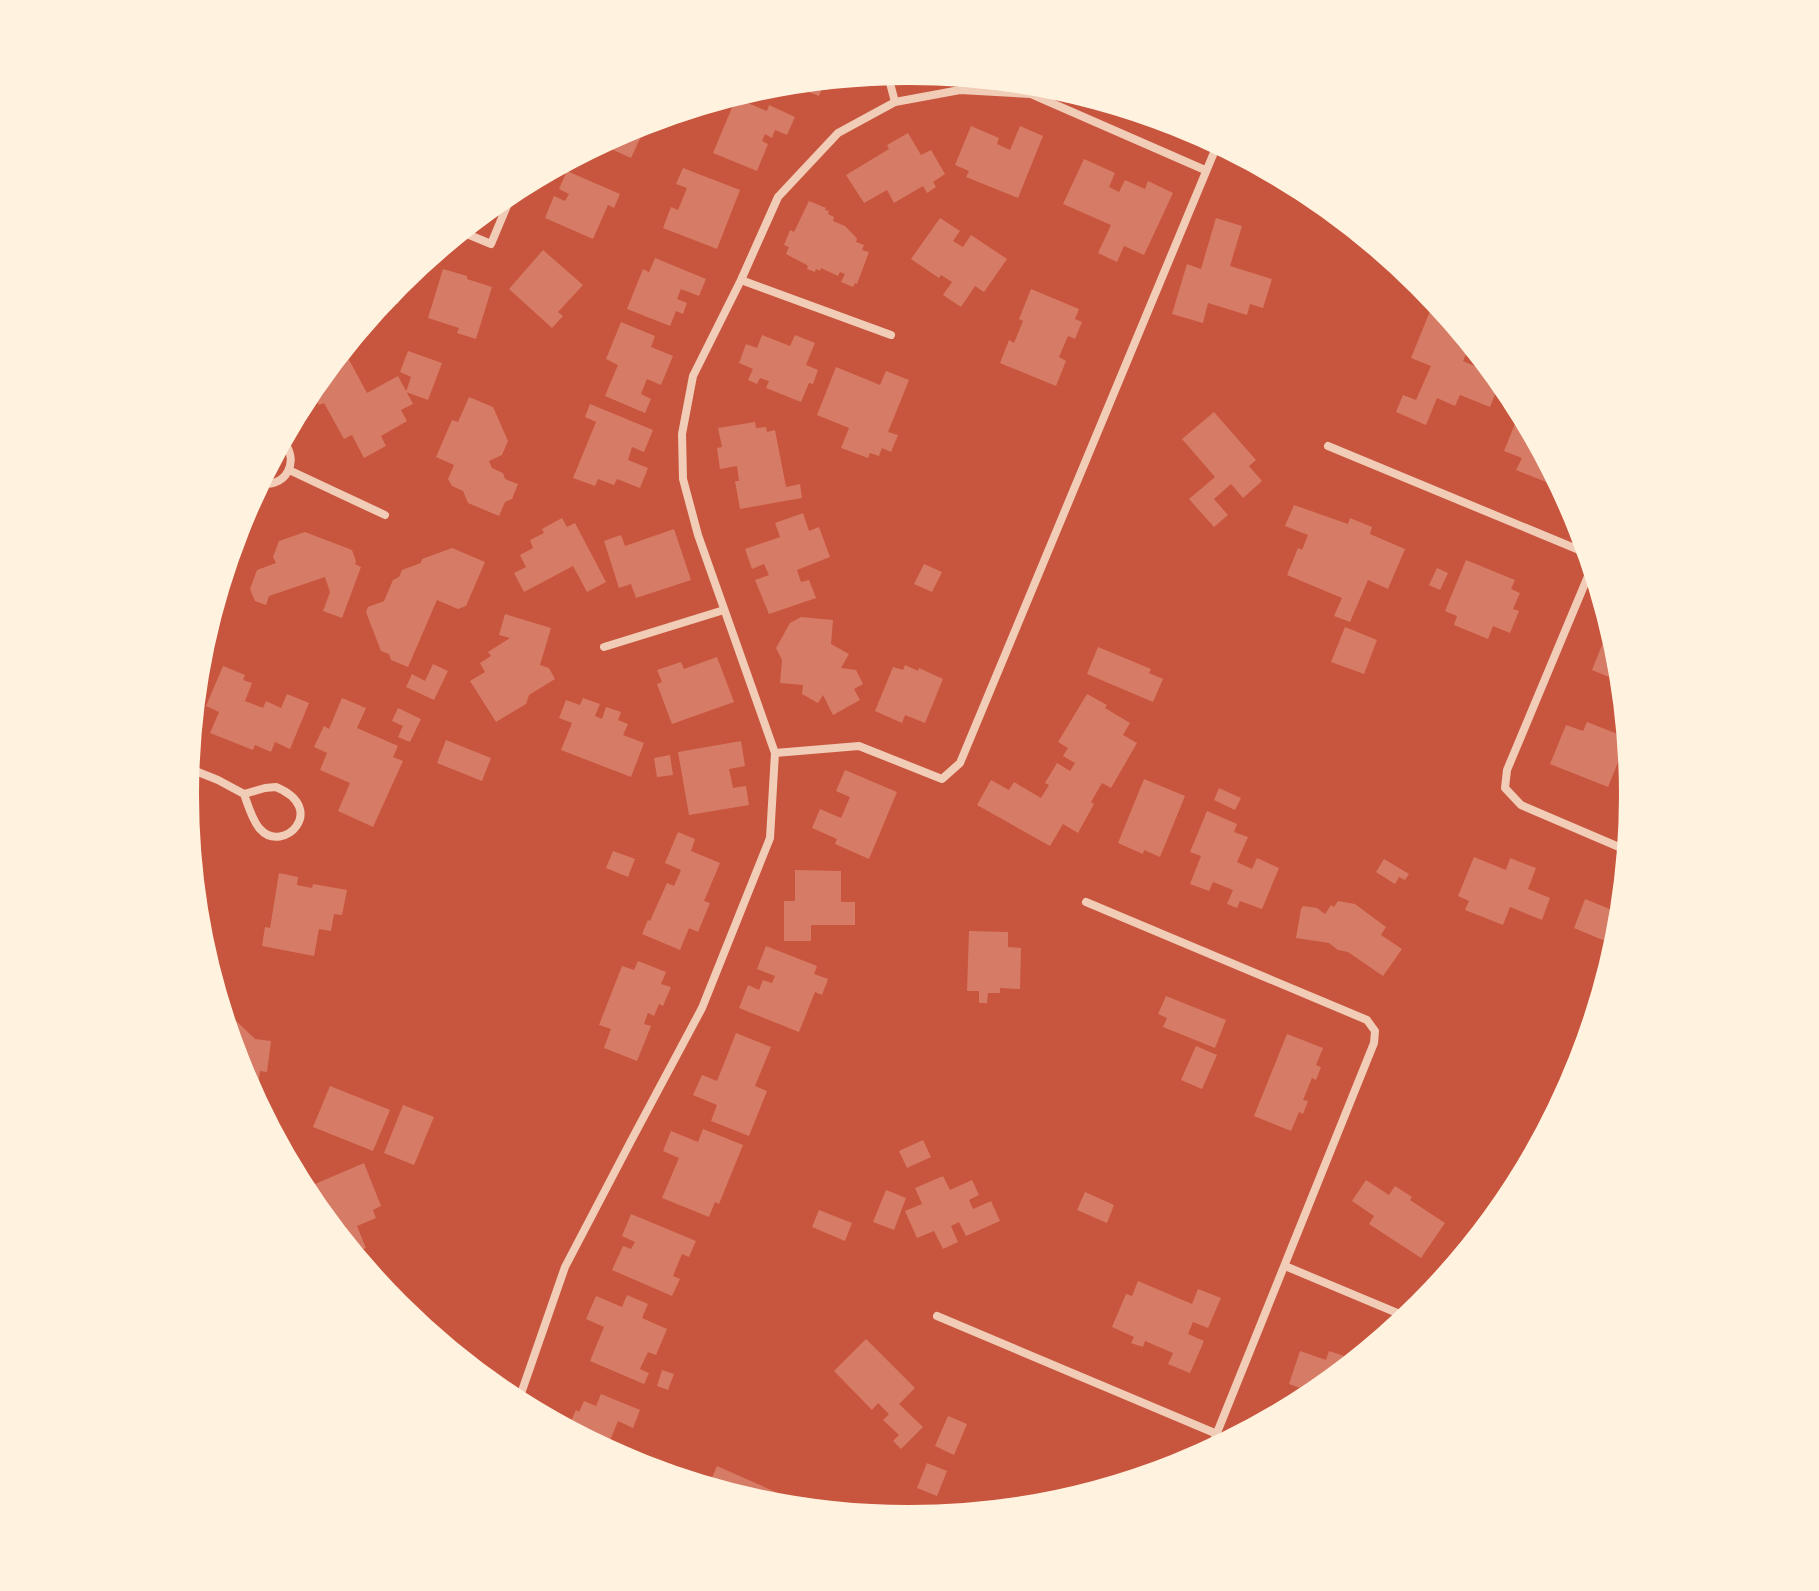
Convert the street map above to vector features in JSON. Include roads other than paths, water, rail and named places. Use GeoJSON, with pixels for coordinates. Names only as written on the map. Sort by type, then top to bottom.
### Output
{"type":"FeatureCollection","features":[{"type":"Feature","properties":{"kind":"street"},"geometry":{"type":"LineString","coordinates":[[889,81],[895,102]]}},
{"type":"Feature","properties":{"kind":"street"},"geometry":{"type":"LineString","coordinates":[[520,1395],[565,1267],[702,1008],[770,838],[775,753],[698,535],[683,479],[682,434],[693,376],[778,197],[838,133],[895,102],[960,90],[1031,94],[1205,170]]}},
{"type":"Feature","properties":{"kind":"street"},"geometry":{"type":"LineString","coordinates":[[775,753],[859,746],[942,779],[960,763],[1215,149]]}},
{"type":"Feature","properties":{"kind":"street"},"geometry":{"type":"LineString","coordinates":[[467,234],[491,244],[508,204]]}},
{"type":"Feature","properties":{"kind":"street"},"geometry":{"type":"LineString","coordinates":[[741,280],[891,335]]}},
{"type":"Feature","properties":{"kind":"street"},"geometry":{"type":"LineString","coordinates":[[266,483],[279,481],[289,470],[291,455],[286,446]]}},
{"type":"Feature","properties":{"kind":"street"},"geometry":{"type":"LineString","coordinates":[[1328,446],[1582,551]]}},
{"type":"Feature","properties":{"kind":"street"},"geometry":{"type":"LineString","coordinates":[[289,470],[385,515]]}},
{"type":"Feature","properties":{"kind":"street"},"geometry":{"type":"LineString","coordinates":[[1589,573],[1507,770],[1505,788],[1521,805],[1622,848]]}},
{"type":"Feature","properties":{"kind":"street"},"geometry":{"type":"LineString","coordinates":[[604,647],[724,610]]}},
{"type":"Feature","properties":{"kind":"street"},"geometry":{"type":"LineString","coordinates":[[195,771],[244,794],[256,823],[265,833],[279,837],[296,828],[301,809],[298,801],[288,792],[276,787],[244,794]]}},
{"type":"Feature","properties":{"kind":"street"},"geometry":{"type":"LineString","coordinates":[[1086,902],[1367,1020],[1375,1031],[1374,1043],[1213,1443]]}},
{"type":"Feature","properties":{"kind":"street"},"geometry":{"type":"LineString","coordinates":[[1285,1266],[1401,1314]]}},
{"type":"Feature","properties":{"kind":"street"},"geometry":{"type":"LineString","coordinates":[[937,1316],[1217,1434]]}}]}
